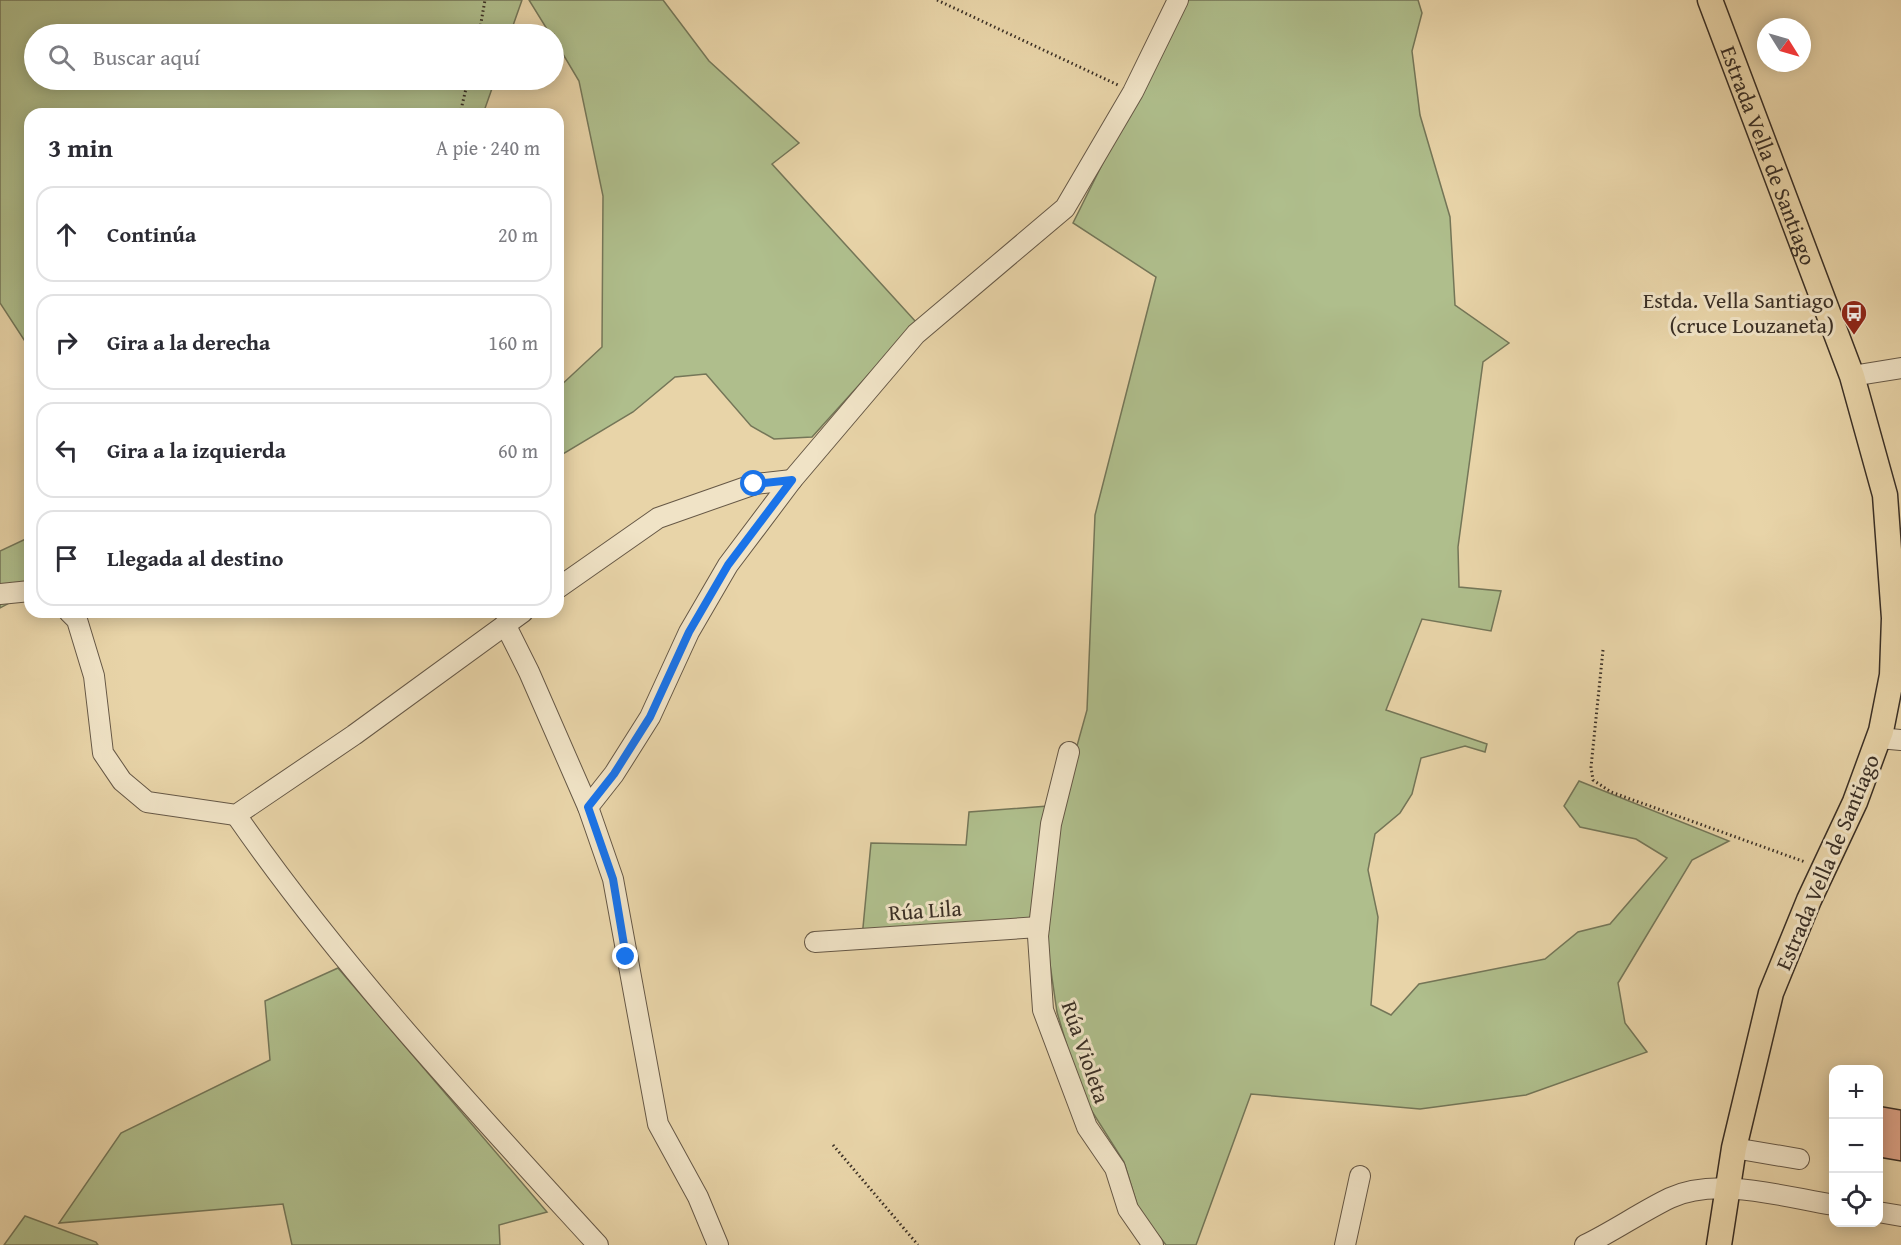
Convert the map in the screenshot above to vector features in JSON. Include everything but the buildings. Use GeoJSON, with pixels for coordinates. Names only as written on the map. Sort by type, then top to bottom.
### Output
{"type":"FeatureCollection","features":[{"type":"Feature","properties":{"kind":"main road","name":"Estrada Vella de Santiago"},"geometry":{"type":"LineString","coordinates":[[1710,0],[1852,376],[1885,495],[1896,571],[1890,739],[1855,802],[1771,993],[1734,1148],[1719,1245]]}},
{"type":"Feature","properties":{"kind":"street"},"geometry":{"type":"LineString","coordinates":[[588,807],[614,774],[650,717],[689,632],[728,565],[792,480],[915,334],[1065,208],[1133,92],[1178,0]]}},
{"type":"Feature","properties":{"kind":"street"},"geometry":{"type":"LineString","coordinates":[[1852,376],[1901,368]]}},
{"type":"Feature","properties":{"kind":"street"},"geometry":{"type":"LineString","coordinates":[[564,584],[658,519],[754,484],[792,480]]}},
{"type":"Feature","properties":{"kind":"street"},"geometry":{"type":"LineString","coordinates":[[0,594],[24,592]]}},
{"type":"Feature","properties":{"kind":"street"},"geometry":{"type":"LineString","coordinates":[[75,618],[94,676],[104,753],[122,781],[147,802],[236,815],[354,735],[514,618]]}},
{"type":"Feature","properties":{"kind":"street"},"geometry":{"type":"LineString","coordinates":[[505,624],[530,672],[588,807],[613,879],[658,1124],[699,1197],[718,1245]]}},
{"type":"Feature","properties":{"kind":"street","name":"Rúa Violeta"},"geometry":{"type":"LineString","coordinates":[[1069,752],[1051,824],[1039,927],[1043,1010],[1087,1127],[1115,1168],[1128,1209],[1153,1245]]}},
{"type":"Feature","properties":{"kind":"street"},"geometry":{"type":"LineString","coordinates":[[236,815],[282,881],[372,992],[598,1245]]}},
{"type":"Feature","properties":{"kind":"street","name":"Rúa Lila"},"geometry":{"type":"LineString","coordinates":[[815,942],[1039,927]]}},
{"type":"Feature","properties":{"kind":"street"},"geometry":{"type":"LineString","coordinates":[[1734,1148],[1798,1159]]}},
{"type":"Feature","properties":{"kind":"street"},"geometry":{"type":"LineString","coordinates":[[1345,1245],[1360,1176]]}},
{"type":"Feature","properties":{"kind":"street"},"geometry":{"type":"LineString","coordinates":[[1585,1245],[1671,1197],[1702,1189],[1727,1188],[1829,1204]]}},
{"type":"Feature","properties":{"kind":"street"},"geometry":{"type":"LineString","coordinates":[[1883,1213],[1901,1216]]}},
{"type":"Feature","properties":{"kind":"path"},"geometry":{"type":"LineString","coordinates":[[480,24],[485,0]]}},
{"type":"Feature","properties":{"kind":"path"},"geometry":{"type":"LineString","coordinates":[[937,0],[1133,92]]}},
{"type":"Feature","properties":{"kind":"path"},"geometry":{"type":"LineString","coordinates":[[461,108],[466,90]]}},
{"type":"Feature","properties":{"kind":"path"},"geometry":{"type":"LineString","coordinates":[[1603,650],[1591,767],[1593,780],[1611,792],[1824,869]]}},
{"type":"Feature","properties":{"kind":"path"},"geometry":{"type":"LineString","coordinates":[[833,1145],[918,1245]]}},
{"type":"Feature","properties":{"kind":"green space"},"geometry":{"type":"Polygon","coordinates":[[[0,0],[522,0],[514,24],[24,24],[24,90],[491,90],[485,108],[24,108],[24,340],[0,303],[0,0]]]}},
{"type":"Feature","properties":{"kind":"green space"},"geometry":{"type":"Polygon","coordinates":[[[529,0],[663,0],[709,61],[799,143],[772,164],[916,322],[812,437],[774,439],[751,426],[706,374],[675,377],[633,412],[564,453],[564,382],[602,347],[603,196],[579,81],[564,56],[564,24],[544,24],[529,0]]]}},
{"type":"Feature","properties":{"kind":"green space"},"geometry":{"type":"Polygon","coordinates":[[[1184,0],[1418,0],[1422,13],[1412,51],[1420,115],[1450,217],[1455,305],[1509,343],[1483,362],[1458,547],[1459,587],[1501,591],[1491,631],[1422,619],[1386,710],[1487,744],[1485,752],[1465,746],[1421,758],[1412,794],[1400,813],[1375,834],[1368,870],[1378,917],[1371,1005],[1391,1015],[1419,984],[1545,959],[1578,932],[1610,924],[1667,858],[1636,839],[1580,827],[1564,806],[1579,781],[1729,841],[1692,860],[1618,983],[1625,1023],[1647,1052],[1526,1095],[1420,1109],[1251,1094],[1196,1245],[1166,1245],[1139,1211],[1124,1162],[1081,1094],[1057,1012],[1045,930],[862,938],[871,843],[966,845],[969,812],[1048,806],[1070,771],[1087,710],[1095,515],[1156,277],[1073,223],[1184,0]]]}},
{"type":"Feature","properties":{"kind":"green space"},"geometry":{"type":"Polygon","coordinates":[[[24,540],[24,595],[0,608],[0,551],[24,540]]]}},
{"type":"Feature","properties":{"kind":"green space"},"geometry":{"type":"Polygon","coordinates":[[[338,968],[547,1212],[499,1225],[500,1245],[292,1245],[283,1204],[59,1223],[121,1133],[270,1060],[265,1001],[338,968]]]}},
{"type":"Feature","properties":{"kind":"green space"},"geometry":{"type":"Polygon","coordinates":[[[25,1216],[96,1242],[98,1245],[4,1245],[25,1216]]]}},
{"type":"Feature","properties":{"kind":"place","name":"Estda. Vella Santiago (cruce Louzaneta)"},"geometry":{"type":"Point","coordinates":[1854,336]}},
{"type":"Feature","properties":{"kind":"route"},"geometry":{"type":"LineString","coordinates":[[626,957],[613,879],[588,807],[614,774],[650,717],[689,632],[728,565],[792,480],[754,484]]}}]}
